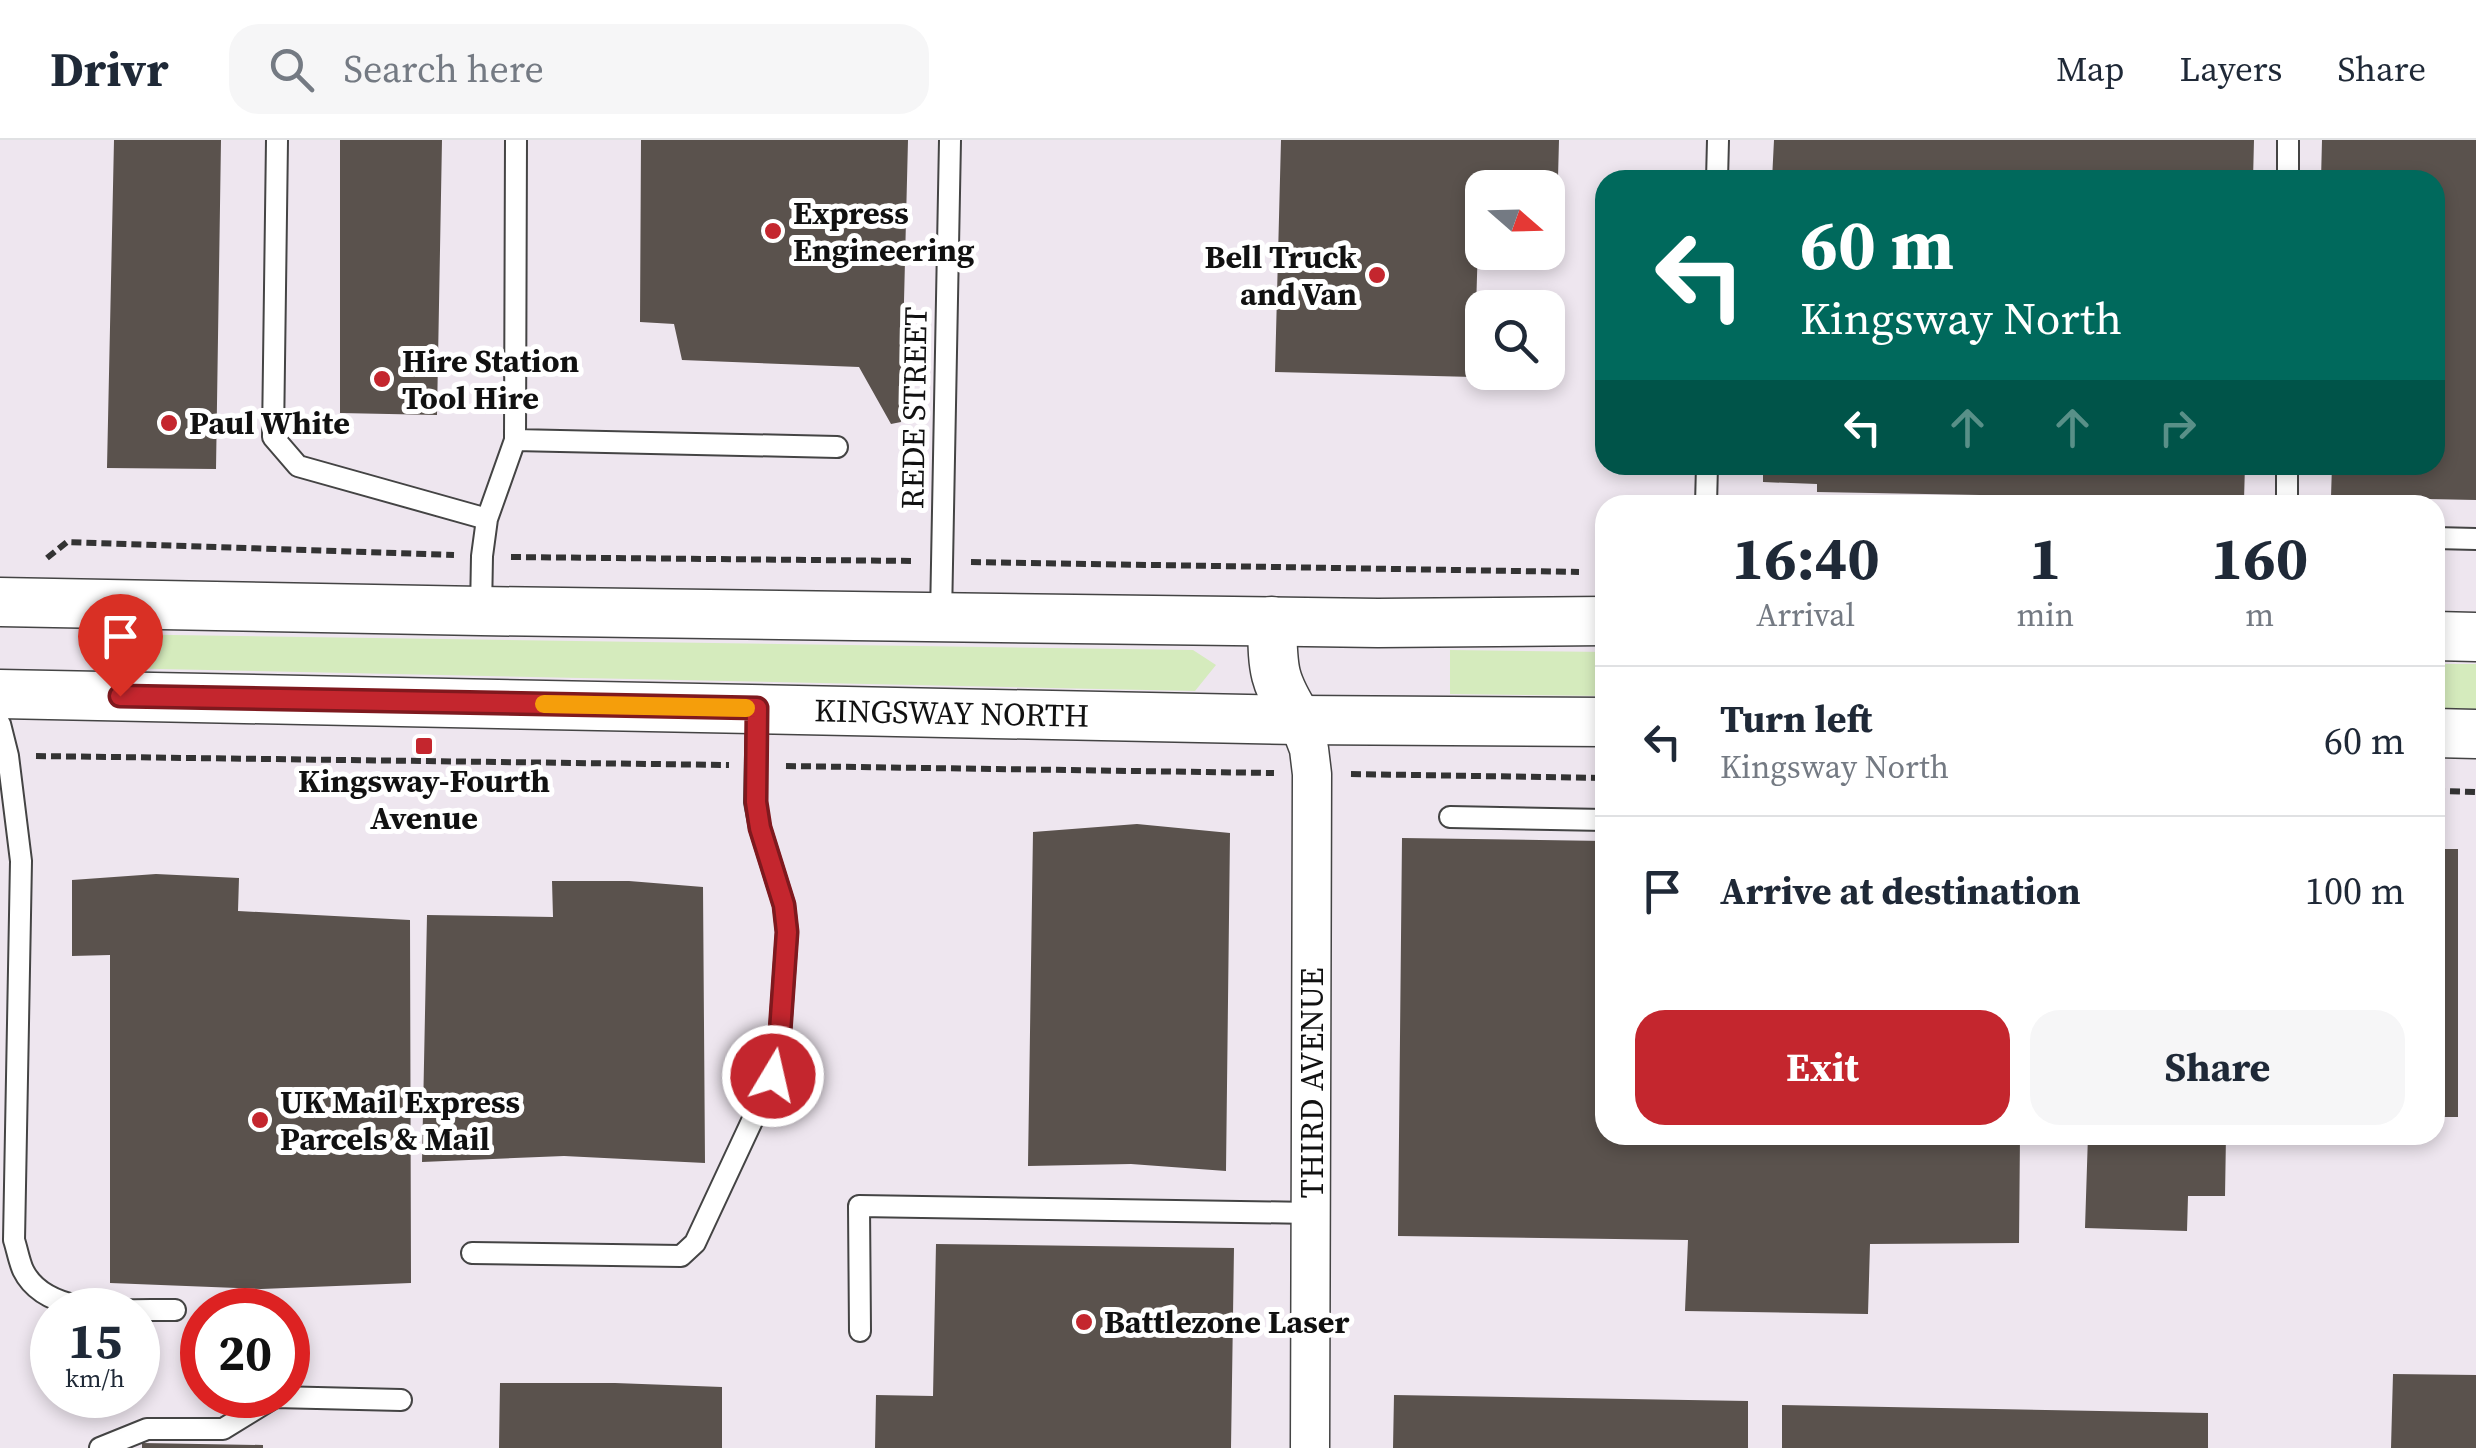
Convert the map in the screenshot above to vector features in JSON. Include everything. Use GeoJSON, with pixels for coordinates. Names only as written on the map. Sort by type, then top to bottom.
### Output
{"type":"FeatureCollection","features":[{"type":"Feature","properties":{"kind":"street"},"geometry":{"type":"LineString","coordinates":[[0,602],[1378,623],[1595,621]]}},
{"type":"Feature","properties":{"kind":"street"},"geometry":{"type":"LineString","coordinates":[[1272,621],[1274,669],[1280,690],[1298,720]]}},
{"type":"Feature","properties":{"kind":"street"},"geometry":{"type":"LineString","coordinates":[[2445,636],[2476,637]]}},
{"type":"Feature","properties":{"kind":"street","name":"KINGSWAY NORTH"},"geometry":{"type":"LineString","coordinates":[[0,694],[1298,720],[1595,722]]}},
{"type":"Feature","properties":{"kind":"street","name":"THIRD AVENUE"},"geometry":{"type":"LineString","coordinates":[[1298,720],[1309,749],[1312,774],[1310,1448]]}},
{"type":"Feature","properties":{"kind":"street"},"geometry":{"type":"LineString","coordinates":[[2445,733],[2476,734]]}},
{"type":"Feature","properties":{"kind":"lane"},"geometry":{"type":"LineString","coordinates":[[277,140],[273,437],[298,466],[487,520]]}},
{"type":"Feature","properties":{"kind":"lane"},"geometry":{"type":"LineString","coordinates":[[481,611],[487,520],[516,440],[516,140]]}},
{"type":"Feature","properties":{"kind":"lane","name":"REDE STREET"},"geometry":{"type":"LineString","coordinates":[[940,617],[950,140]]}},
{"type":"Feature","properties":{"kind":"lane"},"geometry":{"type":"LineString","coordinates":[[1717,170],[1718,140]]}},
{"type":"Feature","properties":{"kind":"lane"},"geometry":{"type":"LineString","coordinates":[[2288,140],[2288,170]]}},
{"type":"Feature","properties":{"kind":"lane"},"geometry":{"type":"LineString","coordinates":[[516,440],[836,447]]}},
{"type":"Feature","properties":{"kind":"lane"},"geometry":{"type":"LineString","coordinates":[[2445,538],[2476,538]]}},
{"type":"Feature","properties":{"kind":"lane"},"geometry":{"type":"LineString","coordinates":[[472,1253],[680,1256],[696,1243],[773,1076],[779,1046],[787,932],[784,905],[758,815],[757,708]]}},
{"type":"Feature","properties":{"kind":"lane"},"geometry":{"type":"LineString","coordinates":[[0,724],[8,756],[21,862],[14,1240],[23,1272],[44,1294],[75,1307],[174,1310]]}},
{"type":"Feature","properties":{"kind":"lane"},"geometry":{"type":"LineString","coordinates":[[1450,817],[1595,820]]}},
{"type":"Feature","properties":{"kind":"lane"},"geometry":{"type":"LineString","coordinates":[[860,1331],[859,1206],[1312,1213]]}},
{"type":"Feature","properties":{"kind":"lane"},"geometry":{"type":"LineString","coordinates":[[100,1448],[147,1429],[222,1429],[276,1397],[400,1400]]}},
{"type":"Feature","properties":{"kind":"path"},"geometry":{"type":"LineString","coordinates":[[940,561],[1586,572]]}},
{"type":"Feature","properties":{"kind":"path"},"geometry":{"type":"LineString","coordinates":[[8,756],[1595,778]]}},
{"type":"Feature","properties":{"kind":"path"},"geometry":{"type":"LineString","coordinates":[[2445,791],[2476,792]]}},
{"type":"Feature","properties":{"kind":"shaded area"},"geometry":{"type":"Polygon","coordinates":[[[0,140],[2476,140],[2476,1448],[0,1448],[0,140]]]}},
{"type":"Feature","properties":{"kind":"green space"},"geometry":{"type":"Polygon","coordinates":[[[108,634],[1193,650],[1216,665],[1195,691],[112,668],[95,652],[108,634]]]}},
{"type":"Feature","properties":{"kind":"green space"},"geometry":{"type":"Polygon","coordinates":[[[1450,650],[1595,652],[1595,696],[1450,694],[1450,650]]]}},
{"type":"Feature","properties":{"kind":"green space"},"geometry":{"type":"Polygon","coordinates":[[[2445,664],[2476,664],[2476,709],[2445,709],[2445,664]]]}},
{"type":"Feature","properties":{"kind":"building"},"geometry":{"type":"Polygon","coordinates":[[[114,140],[221,140],[216,469],[107,468],[114,140]]]}},
{"type":"Feature","properties":{"kind":"building"},"geometry":{"type":"Polygon","coordinates":[[[340,140],[442,140],[437,415],[340,413],[340,140]]]}},
{"type":"Feature","properties":{"kind":"building","name":"Express Engineering"},"geometry":{"type":"Polygon","coordinates":[[[641,140],[908,140],[901,422],[891,424],[859,367],[682,360],[674,324],[640,322],[641,140]]]}},
{"type":"Feature","properties":{"kind":"building","name":"Bell Truck and Van"},"geometry":{"type":"Polygon","coordinates":[[[1281,140],[1559,140],[1558,170],[1465,170],[1465,270],[1477,270],[1477,290],[1465,290],[1465,377],[1275,372],[1281,140]]]}},
{"type":"Feature","properties":{"kind":"building"},"geometry":{"type":"Polygon","coordinates":[[[1774,140],[2254,140],[2253,170],[1772,170],[1774,140]]]}},
{"type":"Feature","properties":{"kind":"building"},"geometry":{"type":"Polygon","coordinates":[[[2322,140],[2476,140],[2476,500],[2445,499],[2445,495],[2331,495],[2332,475],[2445,475],[2445,170],[2321,170],[2322,140]]]}},
{"type":"Feature","properties":{"kind":"building"},"geometry":{"type":"Polygon","coordinates":[[[1763,475],[2245,475],[2244,495],[1817,492],[1817,484],[1763,482],[1763,475]]]}},
{"type":"Feature","properties":{"kind":"building"},"geometry":{"type":"Polygon","coordinates":[[[1137,824],[1230,833],[1226,1171],[1131,1164],[1028,1166],[1033,832],[1137,824]]]}},
{"type":"Feature","properties":{"kind":"building"},"geometry":{"type":"Polygon","coordinates":[[[1402,838],[1595,841],[1595,1145],[2020,1145],[2019,1243],[1870,1244],[1868,1314],[1685,1311],[1688,1240],[1398,1236],[1402,838]]]}},
{"type":"Feature","properties":{"kind":"building"},"geometry":{"type":"Polygon","coordinates":[[[2445,849],[2458,849],[2458,1117],[2445,1117],[2445,849]]]}},
{"type":"Feature","properties":{"kind":"building","name":"UK Mail Express Parcels & Mail"},"geometry":{"type":"Polygon","coordinates":[[[156,874],[239,878],[238,911],[410,920],[411,1283],[236,1288],[110,1283],[110,955],[72,956],[72,880],[156,874]]]}},
{"type":"Feature","properties":{"kind":"building"},"geometry":{"type":"Polygon","coordinates":[[[552,881],[629,881],[703,887],[705,1163],[564,1156],[422,1162],[427,915],[553,917],[552,881]]]}},
{"type":"Feature","properties":{"kind":"building"},"geometry":{"type":"Polygon","coordinates":[[[2088,1145],[2226,1145],[2225,1196],[2188,1196],[2187,1231],[2085,1228],[2088,1145]]]}},
{"type":"Feature","properties":{"kind":"building","name":"Battlezone Laser"},"geometry":{"type":"Polygon","coordinates":[[[936,1244],[1234,1248],[1231,1448],[875,1448],[876,1395],[933,1396],[936,1244]]]}},
{"type":"Feature","properties":{"kind":"building"},"geometry":{"type":"Polygon","coordinates":[[[2393,1374],[2476,1375],[2476,1448],[2391,1448],[2393,1374]]]}},
{"type":"Feature","properties":{"kind":"building"},"geometry":{"type":"Polygon","coordinates":[[[500,1383],[722,1387],[722,1448],[499,1448],[500,1383]]]}},
{"type":"Feature","properties":{"kind":"building"},"geometry":{"type":"Polygon","coordinates":[[[1394,1395],[1748,1401],[1748,1448],[1393,1448],[1394,1395]]]}},
{"type":"Feature","properties":{"kind":"building"},"geometry":{"type":"Polygon","coordinates":[[[1782,1405],[2208,1413],[2208,1448],[1782,1448],[1782,1405]]]}},
{"type":"Feature","properties":{"kind":"building"},"geometry":{"type":"Polygon","coordinates":[[[142,1443],[263,1445],[263,1448],[142,1448],[142,1443]]]}},
{"type":"Feature","properties":{"kind":"slow traffic"},"geometry":{"type":"LineString","coordinates":[[544,704],[746,708]]}},
{"type":"Feature","properties":{"kind":"place","name":"Express Engineering"},"geometry":{"type":"Point","coordinates":[773,231]}},
{"type":"Feature","properties":{"kind":"place","name":"Bell Truck and Van"},"geometry":{"type":"Point","coordinates":[1377,275]}},
{"type":"Feature","properties":{"kind":"place","name":"Hire Station Tool Hire"},"geometry":{"type":"Point","coordinates":[382,379]}},
{"type":"Feature","properties":{"kind":"place","name":"Paul White"},"geometry":{"type":"Point","coordinates":[169,423]}},
{"type":"Feature","properties":{"kind":"place","name":"Kingsway-Fourth Avenue"},"geometry":{"type":"Point","coordinates":[424,746]}},
{"type":"Feature","properties":{"kind":"place","name":"UK Mail Express Parcels & Mail"},"geometry":{"type":"Point","coordinates":[260,1120]}},
{"type":"Feature","properties":{"kind":"place","name":"Battlezone Laser"},"geometry":{"type":"Point","coordinates":[1084,1322]}},
{"type":"Feature","properties":{"kind":"route"},"geometry":{"type":"LineString","coordinates":[[120,696],[757,708],[756,802],[784,905],[787,932],[779,1046],[773,1076]]}}]}
